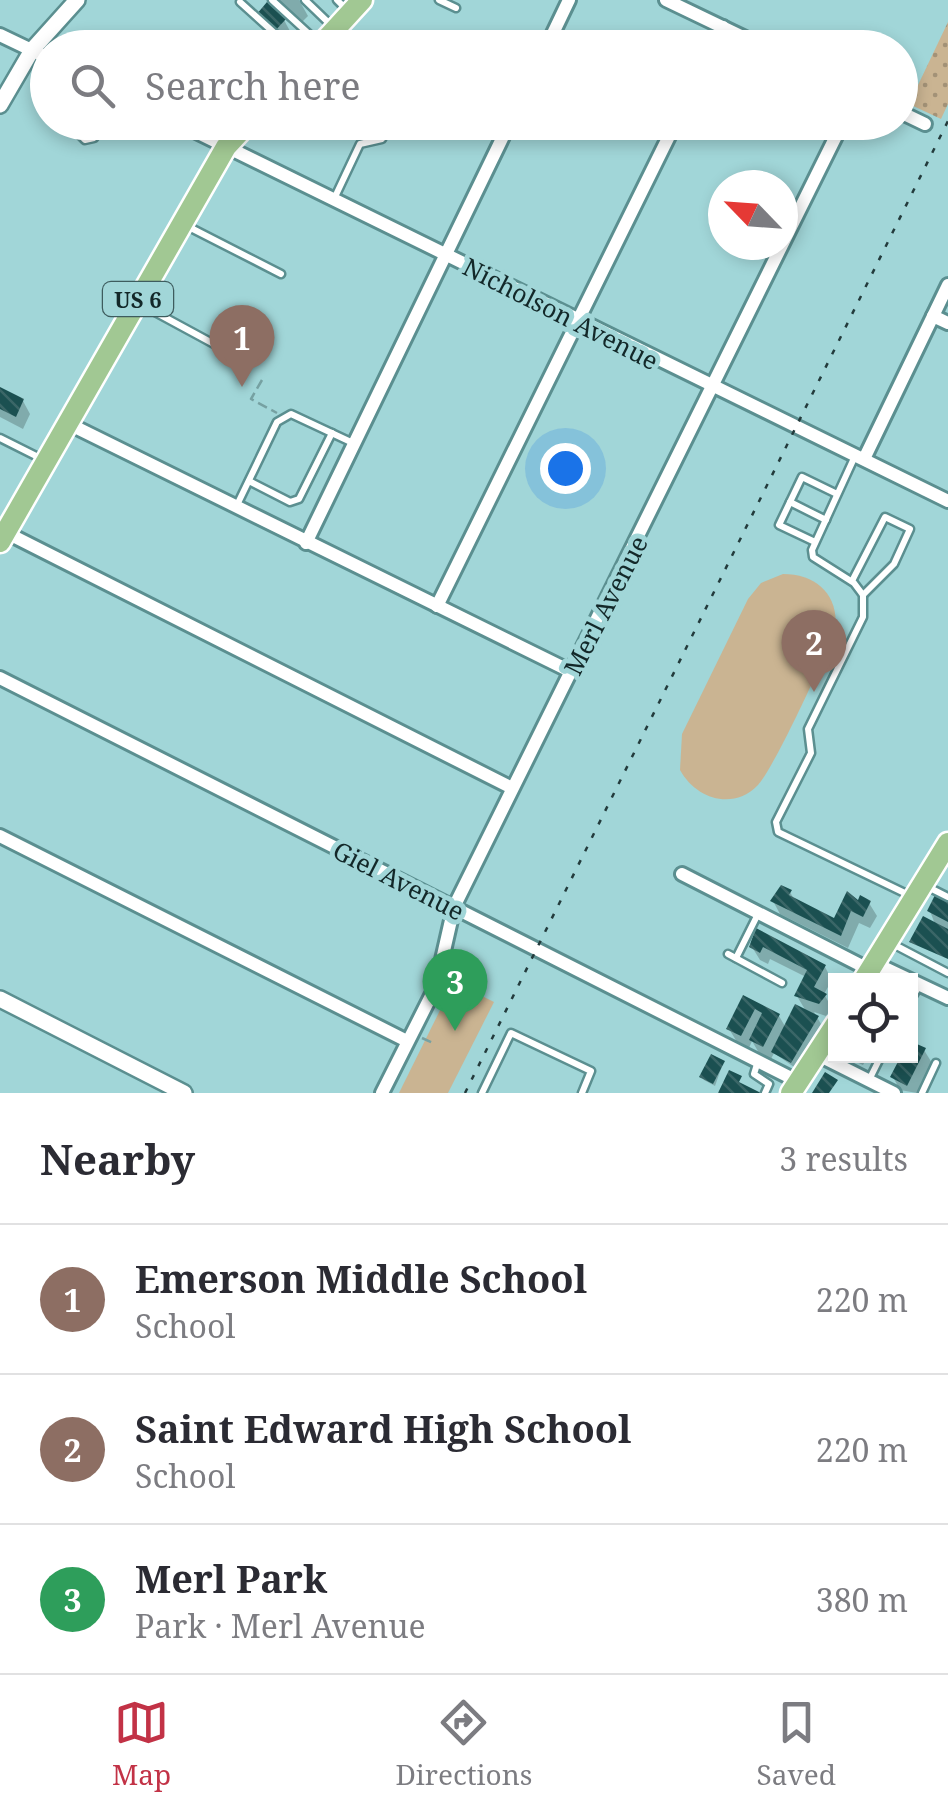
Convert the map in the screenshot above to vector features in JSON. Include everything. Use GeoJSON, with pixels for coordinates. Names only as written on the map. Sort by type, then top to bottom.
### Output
{"type":"FeatureCollection","features":[{"type":"Feature","properties":{"kind":"main road"},"geometry":{"type":"LineString","coordinates":[[332,30],[349,4]]}},
{"type":"Feature","properties":{"kind":"main road","name":"US 6"},"geometry":{"type":"LineString","coordinates":[[3,537],[232,140]]}},
{"type":"Feature","properties":{"kind":"main road"},"geometry":{"type":"LineString","coordinates":[[869,971],[948,843]]}},
{"type":"Feature","properties":{"kind":"main road"},"geometry":{"type":"LineString","coordinates":[[795,1087],[828,1036]]}},
{"type":"Feature","properties":{"kind":"street"},"geometry":{"type":"LineString","coordinates":[[50,30],[77,0]]}},
{"type":"Feature","properties":{"kind":"street"},"geometry":{"type":"LineString","coordinates":[[555,30],[569,0]]}},
{"type":"Feature","properties":{"kind":"street"},"geometry":{"type":"LineString","coordinates":[[666,0],[729,30]]}},
{"type":"Feature","properties":{"kind":"street"},"geometry":{"type":"LineString","coordinates":[[0,35],[30,49]]}},
{"type":"Feature","properties":{"kind":"street"},"geometry":{"type":"LineString","coordinates":[[0,105],[30,53]]}},
{"type":"Feature","properties":{"kind":"street"},"geometry":{"type":"LineString","coordinates":[[918,121],[925,124]]}},
{"type":"Feature","properties":{"kind":"street","name":"Nicholson Avenue"},"geometry":{"type":"LineString","coordinates":[[212,140],[948,501]]}},
{"type":"Feature","properties":{"kind":"street"},"geometry":{"type":"LineString","coordinates":[[306,543],[501,140]]}},
{"type":"Feature","properties":{"kind":"street"},"geometry":{"type":"LineString","coordinates":[[437,606],[667,140]]}},
{"type":"Feature","properties":{"kind":"street","name":"Merl Avenue"},"geometry":{"type":"LineString","coordinates":[[382,1093],[436,986],[454,907],[835,140]]}},
{"type":"Feature","properties":{"kind":"street"},"geometry":{"type":"LineString","coordinates":[[860,457],[948,285]]}},
{"type":"Feature","properties":{"kind":"street"},"geometry":{"type":"LineString","coordinates":[[933,316],[948,324]]}},
{"type":"Feature","properties":{"kind":"street"},"geometry":{"type":"LineString","coordinates":[[67,423],[572,672]]}},
{"type":"Feature","properties":{"kind":"street"},"geometry":{"type":"LineString","coordinates":[[3,537],[512,788]]}},
{"type":"Feature","properties":{"kind":"street","name":"Giel Avenue"},"geometry":{"type":"LineString","coordinates":[[0,678],[758,1061],[795,1087]]}},
{"type":"Feature","properties":{"kind":"street"},"geometry":{"type":"LineString","coordinates":[[0,836],[407,1041]]}},
{"type":"Feature","properties":{"kind":"street"},"geometry":{"type":"LineString","coordinates":[[682,874],[869,971],[920,984],[948,998]]}},
{"type":"Feature","properties":{"kind":"street"},"geometry":{"type":"LineString","coordinates":[[0,999],[184,1093]]}},
{"type":"Feature","properties":{"kind":"street"},"geometry":{"type":"LineString","coordinates":[[816,1054],[894,1093]]}},
{"type":"Feature","properties":{"kind":"lane"},"geometry":{"type":"LineString","coordinates":[[272,0],[312,30]]}},
{"type":"Feature","properties":{"kind":"lane"},"geometry":{"type":"LineString","coordinates":[[305,0],[320,30]]}},
{"type":"Feature","properties":{"kind":"lane"},"geometry":{"type":"LineString","coordinates":[[439,0],[456,8]]}},
{"type":"Feature","properties":{"kind":"lane"},"geometry":{"type":"LineString","coordinates":[[240,2],[271,30]]}},
{"type":"Feature","properties":{"kind":"lane"},"geometry":{"type":"LineString","coordinates":[[334,200],[360,144],[378,140]]}},
{"type":"Feature","properties":{"kind":"lane"},"geometry":{"type":"LineString","coordinates":[[182,224],[280,274]]}},
{"type":"Feature","properties":{"kind":"lane"},"geometry":{"type":"LineString","coordinates":[[137,302],[238,357],[260,352]]}},
{"type":"Feature","properties":{"kind":"lane"},"geometry":{"type":"LineString","coordinates":[[236,507],[276,422],[291,414],[354,444]]}},
{"type":"Feature","properties":{"kind":"lane"},"geometry":{"type":"LineString","coordinates":[[249,480],[290,502],[299,499],[332,433]]}},
{"type":"Feature","properties":{"kind":"lane"},"geometry":{"type":"LineString","coordinates":[[0,438],[46,461]]}},
{"type":"Feature","properties":{"kind":"lane"},"geometry":{"type":"LineString","coordinates":[[860,457],[837,494],[815,542],[813,558],[852,581],[863,594],[863,617],[808,729],[810,753],[776,822],[778,832],[918,891],[948,897]]}},
{"type":"Feature","properties":{"kind":"lane"},"geometry":{"type":"LineString","coordinates":[[815,542],[779,525],[802,477],[837,494]]}},
{"type":"Feature","properties":{"kind":"lane"},"geometry":{"type":"LineString","coordinates":[[790,502],[826,520]]}},
{"type":"Feature","properties":{"kind":"lane"},"geometry":{"type":"LineString","coordinates":[[852,581],[885,518],[910,530],[894,564],[863,594]]}},
{"type":"Feature","properties":{"kind":"lane"},"geometry":{"type":"LineString","coordinates":[[759,913],[732,956],[782,983]]}},
{"type":"Feature","properties":{"kind":"lane"},"geometry":{"type":"LineString","coordinates":[[888,942],[948,973]]}},
{"type":"Feature","properties":{"kind":"lane"},"geometry":{"type":"LineString","coordinates":[[482,1093],[511,1033],[591,1071],[582,1093]]}},
{"type":"Feature","properties":{"kind":"lane"},"geometry":{"type":"LineString","coordinates":[[758,1061],[754,1074],[769,1084],[766,1093]]}},
{"type":"Feature","properties":{"kind":"lane"},"geometry":{"type":"LineString","coordinates":[[868,1080],[878,1063]]}},
{"type":"Feature","properties":{"kind":"lane"},"geometry":{"type":"LineString","coordinates":[[922,1093],[936,1063]]}},
{"type":"Feature","properties":{"kind":"path"},"geometry":{"type":"LineString","coordinates":[[262,380],[250,399],[278,414]]}},
{"type":"Feature","properties":{"kind":"shaded area"},"geometry":{"type":"Polygon","coordinates":[[[948,22],[948,104],[941,119],[918,108],[918,85],[948,22]]]}},
{"type":"Feature","properties":{"kind":"shaded area"},"geometry":{"type":"Polygon","coordinates":[[[783,574],[806,578],[824,589],[834,607],[835,631],[766,774],[758,785],[738,798],[716,798],[695,788],[680,770],[682,734],[748,599],[761,583],[783,574]]]}},
{"type":"Feature","properties":{"kind":"shaded area"},"geometry":{"type":"Polygon","coordinates":[[[454,982],[494,1002],[448,1093],[399,1093],[454,982]]]}},
{"type":"Feature","properties":{"kind":"building"},"geometry":{"type":"Polygon","coordinates":[[[267,2],[286,19],[272,30],[256,15],[267,2]]]}},
{"type":"Feature","properties":{"kind":"building"},"geometry":{"type":"Polygon","coordinates":[[[0,387],[24,399],[16,417],[0,409],[0,387]]]}},
{"type":"Feature","properties":{"kind":"building"},"geometry":{"type":"Polygon","coordinates":[[[781,885],[792,890],[789,895],[834,918],[847,891],[858,900],[860,895],[871,901],[863,917],[851,911],[841,936],[770,901],[781,885]]]}},
{"type":"Feature","properties":{"kind":"building"},"geometry":{"type":"Polygon","coordinates":[[[935,895],[948,902],[948,922],[927,911],[935,895]]]}},
{"type":"Feature","properties":{"kind":"building"},"geometry":{"type":"Polygon","coordinates":[[[923,916],[948,929],[948,959],[909,942],[923,916]]]}},
{"type":"Feature","properties":{"kind":"building"},"geometry":{"type":"Polygon","coordinates":[[[756,928],[826,965],[814,987],[827,994],[819,1004],[794,996],[807,970],[763,947],[760,953],[749,947],[756,928]]]}},
{"type":"Feature","properties":{"kind":"building"},"geometry":{"type":"Polygon","coordinates":[[[743,995],[780,1014],[763,1047],[749,1040],[762,1013],[755,1009],[741,1036],[726,1029],[743,995]]]}},
{"type":"Feature","properties":{"kind":"building"},"geometry":{"type":"Polygon","coordinates":[[[795,1004],[819,1016],[791,1063],[771,1052],[795,1004]]]}},
{"type":"Feature","properties":{"kind":"building"},"geometry":{"type":"Polygon","coordinates":[[[918,1044],[926,1048],[907,1086],[890,1077],[897,1063],[918,1063],[918,1044]]]}},
{"type":"Feature","properties":{"kind":"building"},"geometry":{"type":"Polygon","coordinates":[[[711,1054],[725,1061],[713,1084],[699,1077],[711,1054]]]}},
{"type":"Feature","properties":{"kind":"building"},"geometry":{"type":"Polygon","coordinates":[[[729,1070],[742,1076],[739,1082],[761,1093],[718,1093],[729,1070]]]}},
{"type":"Feature","properties":{"kind":"building"},"geometry":{"type":"Polygon","coordinates":[[[825,1072],[838,1080],[829,1093],[812,1093],[825,1072]]]}},
{"type":"Feature","properties":{"kind":"railway"},"geometry":{"type":"LineString","coordinates":[[465,1093],[948,121]]}},
{"type":"Feature","properties":{"kind":"place","name":"Emerson Middle School"},"geometry":{"type":"Point","coordinates":[242,387]}},
{"type":"Feature","properties":{"kind":"place","name":"Saint Edward High School"},"geometry":{"type":"Point","coordinates":[814,692]}},
{"type":"Feature","properties":{"kind":"place","name":"Merl Park"},"geometry":{"type":"Point","coordinates":[455,1031]}}]}
